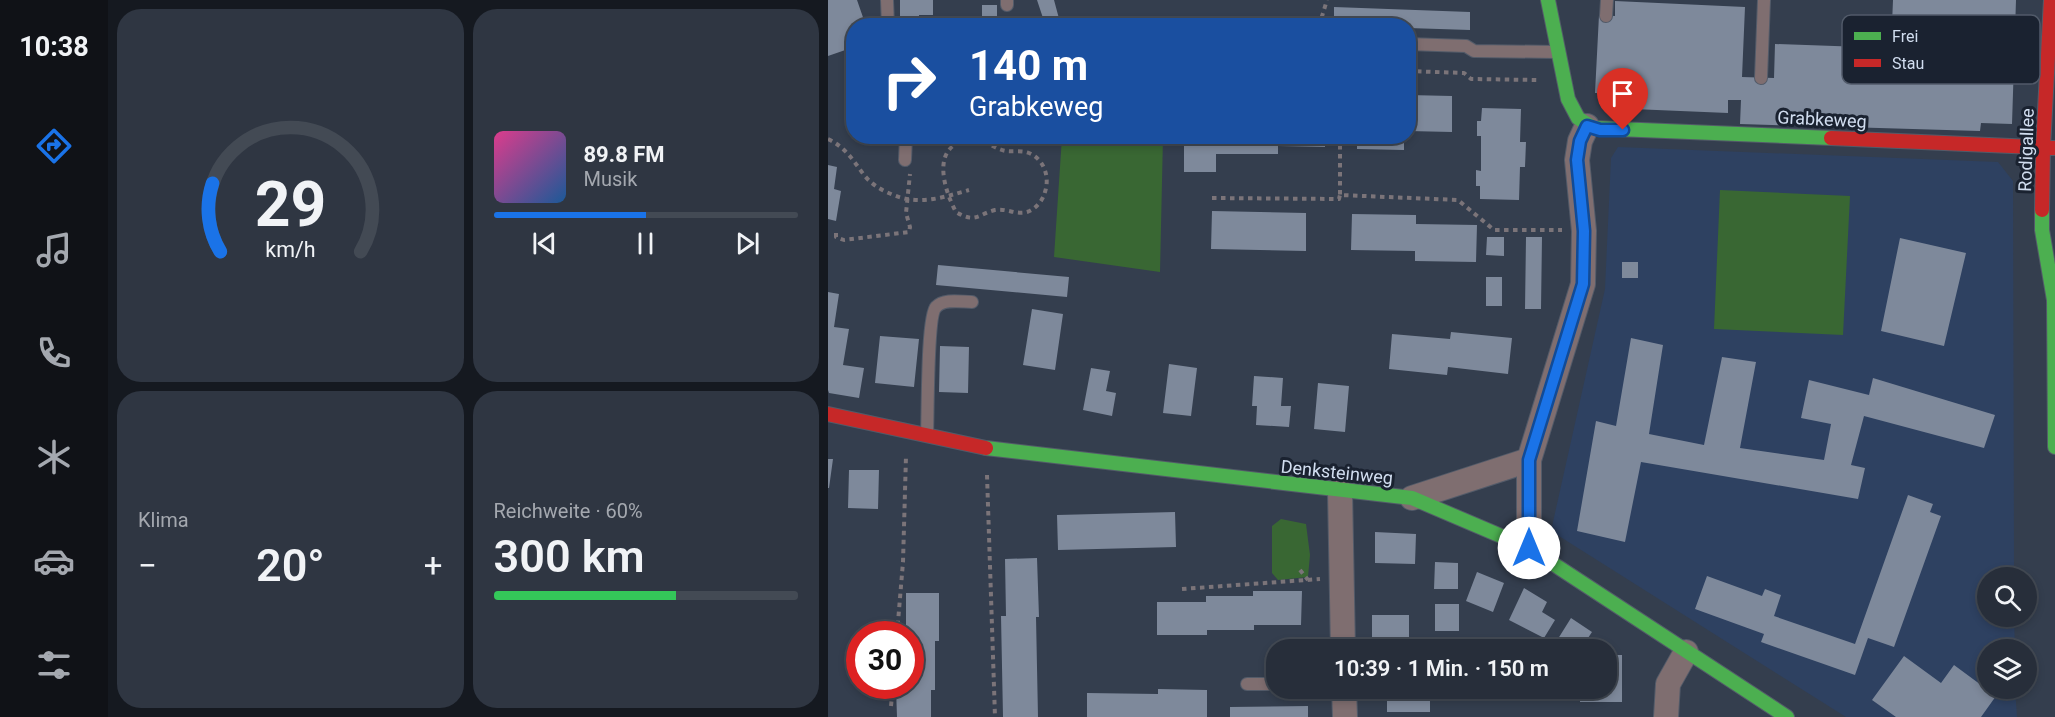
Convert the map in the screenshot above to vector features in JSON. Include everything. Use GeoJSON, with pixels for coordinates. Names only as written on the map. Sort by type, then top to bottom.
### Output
{"type":"FeatureCollection","features":[{"type":"Feature","properties":{"kind":"street"},"geometry":{"type":"LineString","coordinates":[[1529,548],[1529,460],[1583,284],[1584,231],[1577,160],[1580,141],[1587,126],[1578,118],[1571,106],[1548,0]]}},
{"type":"Feature","properties":{"kind":"street","name":"Rodigallee"},"geometry":{"type":"LineString","coordinates":[[2051,0],[2049,147],[2042,230],[2054,297],[2055,447]]}},
{"type":"Feature","properties":{"kind":"street","name":"Grabkeweg"},"geometry":{"type":"LineString","coordinates":[[1587,126],[1600,130],[1761,129],[2049,147]]}},
{"type":"Feature","properties":{"kind":"street","name":"Denksteinweg"},"geometry":{"type":"LineString","coordinates":[[828,414],[986,447],[1412,498],[1529,548],[1787,717]]}},
{"type":"Feature","properties":{"kind":"street"},"geometry":{"type":"LineString","coordinates":[[1412,498],[1529,460]]}},
{"type":"Feature","properties":{"kind":"street"},"geometry":{"type":"LineString","coordinates":[[1340,491],[1344,639]]}},
{"type":"Feature","properties":{"kind":"street"},"geometry":{"type":"LineString","coordinates":[[1666,717],[1668,684],[1686,652]]}},
{"type":"Feature","properties":{"kind":"street"},"geometry":{"type":"LineString","coordinates":[[1344,699],[1345,717]]}},
{"type":"Feature","properties":{"kind":"lane"},"geometry":{"type":"LineString","coordinates":[[887,0],[888,18]]}},
{"type":"Feature","properties":{"kind":"lane"},"geometry":{"type":"LineString","coordinates":[[1606,0],[1606,16]]}},
{"type":"Feature","properties":{"kind":"lane"},"geometry":{"type":"LineString","coordinates":[[1761,78],[1764,0]]}},
{"type":"Feature","properties":{"kind":"lane"},"geometry":{"type":"LineString","coordinates":[[1416,44],[1466,46],[1474,51],[1558,52]]}},
{"type":"Feature","properties":{"kind":"lane"},"geometry":{"type":"LineString","coordinates":[[905,160],[906,144]]}},
{"type":"Feature","properties":{"kind":"lane"},"geometry":{"type":"LineString","coordinates":[[927,435],[930,337],[934,309],[946,301],[972,302]]}},
{"type":"Feature","properties":{"kind":"lane"},"geometry":{"type":"LineString","coordinates":[[1247,684],[1266,684]]}},
{"type":"Feature","properties":{"kind":"path"},"geometry":{"type":"LineString","coordinates":[[1321,18],[1327,0]]}},
{"type":"Feature","properties":{"kind":"path"},"geometry":{"type":"LineString","coordinates":[[1416,71],[1464,73],[1471,79],[1539,80]]}},
{"type":"Feature","properties":{"kind":"path"},"geometry":{"type":"LineString","coordinates":[[828,139],[847,152],[866,178],[883,191],[908,200],[926,201],[969,190]]}},
{"type":"Feature","properties":{"kind":"path"},"geometry":{"type":"LineString","coordinates":[[958,144],[952,148],[944,160],[942,172],[956,212],[968,217],[980,217],[993,210],[1029,212],[1035,208],[1044,195],[1047,179],[1042,164],[1028,152],[1007,151],[989,144]]}},
{"type":"Feature","properties":{"kind":"path"},"geometry":{"type":"LineString","coordinates":[[1212,198],[1339,199],[1340,144]]}},
{"type":"Feature","properties":{"kind":"path"},"geometry":{"type":"LineString","coordinates":[[836,233],[836,237],[844,240],[909,232],[906,213],[910,170],[905,160]]}},
{"type":"Feature","properties":{"kind":"path"},"geometry":{"type":"LineString","coordinates":[[1340,195],[1458,200],[1494,230],[1584,231]]}},
{"type":"Feature","properties":{"kind":"path"},"geometry":{"type":"LineString","coordinates":[[898,621],[903,562],[906,431]]}},
{"type":"Feature","properties":{"kind":"path"},"geometry":{"type":"LineString","coordinates":[[986,447],[995,717]]}},
{"type":"Feature","properties":{"kind":"path"},"geometry":{"type":"LineString","coordinates":[[1300,570],[1308,580]]}},
{"type":"Feature","properties":{"kind":"path"},"geometry":{"type":"LineString","coordinates":[[1182,589],[1342,578]]}},
{"type":"Feature","properties":{"kind":"path"},"geometry":{"type":"LineString","coordinates":[[891,706],[892,699]]}},
{"type":"Feature","properties":{"kind":"shaded area"},"geometry":{"type":"Polygon","coordinates":[[[1618,147],[1998,162],[2013,181],[2014,567],[1977,567],[1977,627],[2014,627],[2015,639],[1977,639],[1977,699],[2016,699],[2017,717],[1846,717],[1551,531],[1605,289],[1611,158],[1618,147]]]}},
{"type":"Feature","properties":{"kind":"green space"},"geometry":{"type":"Polygon","coordinates":[[[1062,144],[1163,144],[1160,272],[1054,257],[1062,144]]]}},
{"type":"Feature","properties":{"kind":"green space"},"geometry":{"type":"Polygon","coordinates":[[[1720,190],[1850,196],[1843,335],[1714,329],[1720,190]]]}},
{"type":"Feature","properties":{"kind":"green space"},"geometry":{"type":"Polygon","coordinates":[[[1281,519],[1306,524],[1310,555],[1308,577],[1278,580],[1272,573],[1272,526],[1281,519]]]}},
{"type":"Feature","properties":{"kind":"building"},"geometry":{"type":"Polygon","coordinates":[[[828,0],[857,0],[863,18],[846,18],[846,50],[828,56],[828,0]]]}},
{"type":"Feature","properties":{"kind":"building"},"geometry":{"type":"Polygon","coordinates":[[[900,0],[933,0],[933,15],[900,18],[900,0]]]}},
{"type":"Feature","properties":{"kind":"building"},"geometry":{"type":"Polygon","coordinates":[[[1037,0],[1054,0],[1059,18],[1043,18],[1037,0]]]}},
{"type":"Feature","properties":{"kind":"building"},"geometry":{"type":"Polygon","coordinates":[[[1893,0],[2016,0],[2016,15],[1892,15],[1893,0]]]}},
{"type":"Feature","properties":{"kind":"building"},"geometry":{"type":"Polygon","coordinates":[[[1615,1],[1745,7],[1742,77],[1774,78],[1775,44],[1842,46],[1842,84],[2013,84],[2012,124],[1981,123],[1980,131],[1740,124],[1741,100],[1728,100],[1728,113],[1609,108],[1609,93],[1595,93],[1599,15],[1615,16],[1615,1]]]}},
{"type":"Feature","properties":{"kind":"building"},"geometry":{"type":"Polygon","coordinates":[[[982,5],[997,5],[997,18],[982,18],[982,5]]]}},
{"type":"Feature","properties":{"kind":"building"},"geometry":{"type":"Polygon","coordinates":[[[1334,7],[1470,12],[1470,30],[1416,28],[1416,18],[1334,18],[1334,7]]]}},
{"type":"Feature","properties":{"kind":"building"},"geometry":{"type":"Polygon","coordinates":[[[1416,95],[1452,96],[1452,132],[1416,131],[1416,95]]]}},
{"type":"Feature","properties":{"kind":"building"},"geometry":{"type":"Polygon","coordinates":[[[1482,108],[1521,109],[1520,142],[1526,142],[1525,167],[1520,167],[1519,200],[1480,199],[1480,186],[1476,186],[1476,170],[1481,171],[1481,136],[1477,136],[1477,121],[1481,121],[1482,108]]]}},
{"type":"Feature","properties":{"kind":"building"},"geometry":{"type":"Polygon","coordinates":[[[1184,144],[1325,144],[1325,147],[1278,146],[1278,154],[1216,154],[1216,172],[1184,172],[1184,144]]]}},
{"type":"Feature","properties":{"kind":"building"},"geometry":{"type":"Polygon","coordinates":[[[1357,144],[1404,144],[1404,150],[1357,149],[1357,144]]]}},
{"type":"Feature","properties":{"kind":"building"},"geometry":{"type":"Polygon","coordinates":[[[828,165],[837,167],[834,189],[841,191],[836,221],[828,219],[828,165]]]}},
{"type":"Feature","properties":{"kind":"building"},"geometry":{"type":"Polygon","coordinates":[[[1212,211],[1306,213],[1306,251],[1211,249],[1212,211]]]}},
{"type":"Feature","properties":{"kind":"building"},"geometry":{"type":"Polygon","coordinates":[[[1352,214],[1416,215],[1416,224],[1477,225],[1476,262],[1415,261],[1415,251],[1351,250],[1352,214]]]}},
{"type":"Feature","properties":{"kind":"building"},"geometry":{"type":"Polygon","coordinates":[[[1487,237],[1504,237],[1504,256],[1486,255],[1487,237]]]}},
{"type":"Feature","properties":{"kind":"building"},"geometry":{"type":"Polygon","coordinates":[[[1526,237],[1542,237],[1541,309],[1525,309],[1526,237]]]}},
{"type":"Feature","properties":{"kind":"building"},"geometry":{"type":"Polygon","coordinates":[[[1900,238],[1966,253],[1944,346],[1881,331],[1900,238]]]}},
{"type":"Feature","properties":{"kind":"building"},"geometry":{"type":"Polygon","coordinates":[[[1622,262],[1638,262],[1638,278],[1622,278],[1622,262]]]}},
{"type":"Feature","properties":{"kind":"building"},"geometry":{"type":"Polygon","coordinates":[[[938,265],[1069,277],[1067,297],[936,285],[938,265]]]}},
{"type":"Feature","properties":{"kind":"building"},"geometry":{"type":"Polygon","coordinates":[[[1486,277],[1502,277],[1502,306],[1486,306],[1486,277]]]}},
{"type":"Feature","properties":{"kind":"building"},"geometry":{"type":"Polygon","coordinates":[[[828,292],[839,294],[834,327],[849,329],[843,365],[864,368],[859,398],[829,393],[828,390],[828,292]]]}},
{"type":"Feature","properties":{"kind":"building"},"geometry":{"type":"Polygon","coordinates":[[[1032,309],[1063,314],[1055,370],[1023,365],[1032,309]]]}},
{"type":"Feature","properties":{"kind":"building"},"geometry":{"type":"Polygon","coordinates":[[[1451,332],[1512,338],[1508,374],[1448,367],[1447,375],[1389,369],[1392,334],[1450,339],[1451,332]]]}},
{"type":"Feature","properties":{"kind":"building"},"geometry":{"type":"Polygon","coordinates":[[[880,336],[919,339],[914,387],[875,383],[880,336]]]}},
{"type":"Feature","properties":{"kind":"building"},"geometry":{"type":"Polygon","coordinates":[[[1631,338],[1663,345],[1649,434],[1704,445],[1722,357],[1756,362],[1740,448],[1824,460],[1831,424],[1801,418],[1809,380],[1869,395],[1873,378],[1995,415],[1984,448],[1864,416],[1851,465],[1865,468],[1858,499],[1641,462],[1625,542],[1577,531],[1596,421],[1616,426],[1631,338]]]}},
{"type":"Feature","properties":{"kind":"building"},"geometry":{"type":"Polygon","coordinates":[[[940,346],[969,347],[968,393],[939,392],[940,346]]]}},
{"type":"Feature","properties":{"kind":"building"},"geometry":{"type":"Polygon","coordinates":[[[1169,364],[1197,368],[1191,416],[1163,413],[1169,364]]]}},
{"type":"Feature","properties":{"kind":"building"},"geometry":{"type":"Polygon","coordinates":[[[1091,368],[1110,371],[1106,391],[1116,393],[1112,416],[1083,410],[1091,368]]]}},
{"type":"Feature","properties":{"kind":"building"},"geometry":{"type":"Polygon","coordinates":[[[1254,376],[1283,378],[1281,406],[1291,406],[1289,427],[1256,425],[1257,406],[1252,406],[1254,376]]]}},
{"type":"Feature","properties":{"kind":"building"},"geometry":{"type":"Polygon","coordinates":[[[1318,383],[1349,386],[1345,432],[1314,429],[1318,383]]]}},
{"type":"Feature","properties":{"kind":"building"},"geometry":{"type":"Polygon","coordinates":[[[828,459],[833,459],[829,488],[828,488],[828,459]]]}},
{"type":"Feature","properties":{"kind":"building"},"geometry":{"type":"Polygon","coordinates":[[[849,470],[879,470],[878,509],[848,508],[849,470]]]}},
{"type":"Feature","properties":{"kind":"building"},"geometry":{"type":"Polygon","coordinates":[[[1908,495],[1933,504],[1930,512],[1941,516],[1894,647],[1868,638],[1855,675],[1761,642],[1764,634],[1695,609],[1707,576],[1762,596],[1765,589],[1781,595],[1774,616],[1855,644],[1908,495]]]}},
{"type":"Feature","properties":{"kind":"building"},"geometry":{"type":"Polygon","coordinates":[[[1175,512],[1176,547],[1058,550],[1057,515],[1175,512]]]}},
{"type":"Feature","properties":{"kind":"building"},"geometry":{"type":"Polygon","coordinates":[[[1375,532],[1416,534],[1415,564],[1375,563],[1375,532]]]}},
{"type":"Feature","properties":{"kind":"building"},"geometry":{"type":"Polygon","coordinates":[[[1037,558],[1038,717],[1003,717],[1001,616],[1006,616],[1005,559],[1037,558]]]}},
{"type":"Feature","properties":{"kind":"building"},"geometry":{"type":"Polygon","coordinates":[[[1435,562],[1458,563],[1458,589],[1434,589],[1435,562]]]}},
{"type":"Feature","properties":{"kind":"building"},"geometry":{"type":"Polygon","coordinates":[[[1477,572],[1504,583],[1493,612],[1466,601],[1477,572]]]}},
{"type":"Feature","properties":{"kind":"building"},"geometry":{"type":"Polygon","coordinates":[[[1524,588],[1547,602],[1542,612],[1555,620],[1544,638],[1509,620],[1524,588]]]}},
{"type":"Feature","properties":{"kind":"building"},"geometry":{"type":"Polygon","coordinates":[[[1253,591],[1302,591],[1301,625],[1254,625],[1254,630],[1207,630],[1207,635],[1157,635],[1157,602],[1206,602],[1206,596],[1253,596],[1253,591]]]}},
{"type":"Feature","properties":{"kind":"building"},"geometry":{"type":"Polygon","coordinates":[[[906,593],[939,593],[939,641],[935,641],[935,690],[931,690],[931,717],[897,717],[896,699],[924,699],[924,621],[906,621],[906,593]]]}},
{"type":"Feature","properties":{"kind":"building"},"geometry":{"type":"Polygon","coordinates":[[[1435,604],[1459,604],[1459,631],[1435,631],[1435,604]]]}},
{"type":"Feature","properties":{"kind":"building"},"geometry":{"type":"Polygon","coordinates":[[[1372,615],[1409,615],[1409,639],[1372,639],[1372,615]]]}},
{"type":"Feature","properties":{"kind":"building"},"geometry":{"type":"Polygon","coordinates":[[[1571,618],[1592,632],[1587,639],[1558,639],[1571,618]]]}},
{"type":"Feature","properties":{"kind":"building"},"geometry":{"type":"Polygon","coordinates":[[[1617,655],[1622,655],[1622,702],[1580,702],[1580,699],[1617,699],[1617,655]]]}},
{"type":"Feature","properties":{"kind":"building"},"geometry":{"type":"Polygon","coordinates":[[[1904,656],[1941,683],[1954,665],[1977,682],[1977,699],[1994,699],[1981,717],[1896,717],[1872,700],[1904,656]]]}},
{"type":"Feature","properties":{"kind":"building"},"geometry":{"type":"Polygon","coordinates":[[[1158,689],[1207,690],[1207,717],[1087,717],[1087,693],[1158,694],[1158,689]]]}},
{"type":"Feature","properties":{"kind":"building"},"geometry":{"type":"Polygon","coordinates":[[[1387,699],[1430,699],[1430,712],[1387,712],[1387,699]]]}},
{"type":"Feature","properties":{"kind":"building"},"geometry":{"type":"Polygon","coordinates":[[[1308,706],[1308,717],[1230,717],[1230,707],[1308,706]]]}},
{"type":"Feature","properties":{"kind":"traffic: fast"},"geometry":{"type":"LineString","coordinates":[[1548,0],[1568,99],[1578,118],[1593,128],[1831,138]]}},
{"type":"Feature","properties":{"kind":"traffic: fast"},"geometry":{"type":"LineString","coordinates":[[2042,210],[2042,230],[2054,300],[2055,447]]}},
{"type":"Feature","properties":{"kind":"traffic: fast"},"geometry":{"type":"LineString","coordinates":[[986,448],[1412,498],[1529,548],[1787,717]]}},
{"type":"Feature","properties":{"kind":"traffic: jam"},"geometry":{"type":"LineString","coordinates":[[2042,210],[2051,0]]}},
{"type":"Feature","properties":{"kind":"traffic: jam"},"geometry":{"type":"LineString","coordinates":[[1831,138],[2055,148]]}},
{"type":"Feature","properties":{"kind":"traffic: jam"},"geometry":{"type":"LineString","coordinates":[[828,414],[986,448]]}},
{"type":"Feature","properties":{"kind":"route"},"geometry":{"type":"LineString","coordinates":[[1529,548],[1529,460],[1583,284],[1584,231],[1577,168],[1579,146],[1587,126],[1600,130],[1623,130]]}}]}
